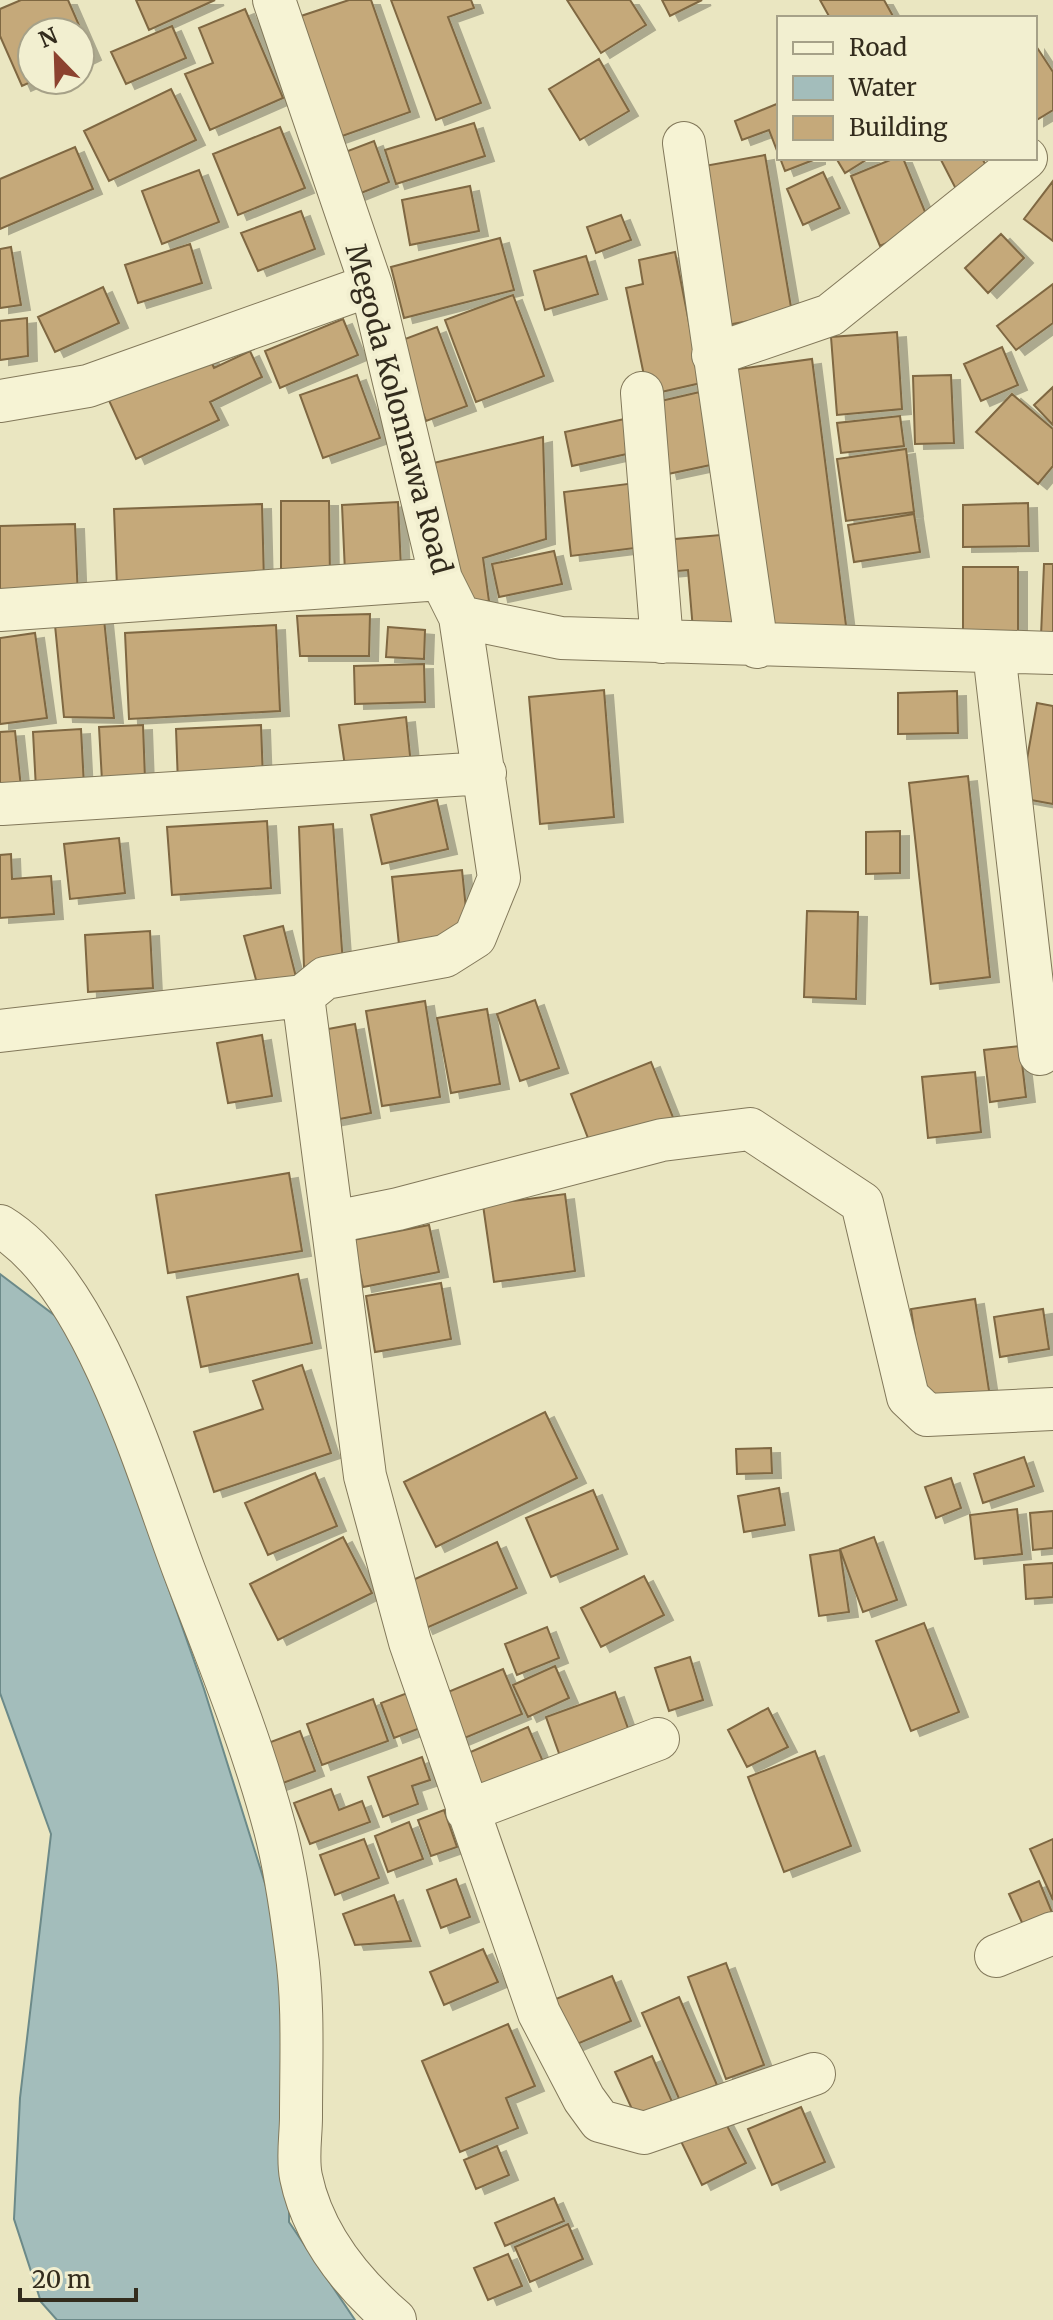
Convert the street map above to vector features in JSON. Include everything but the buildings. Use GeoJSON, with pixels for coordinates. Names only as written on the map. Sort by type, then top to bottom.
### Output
{"type":"FeatureCollection","features":[{"type":"Feature","properties":{"kind":"street","name":"Megoda Kolonnawa Road"},"geometry":{"type":"LineString","coordinates":[[275,0],[371,285],[441,579],[460,617],[499,878],[475,937],[445,956],[325,978],[303,996]]}},
{"type":"Feature","properties":{"kind":"street"},"geometry":{"type":"LineString","coordinates":[[1037,149],[1053,137]]}},
{"type":"Feature","properties":{"kind":"street"},"geometry":{"type":"LineString","coordinates":[[684,143],[757,647]]}},
{"type":"Feature","properties":{"kind":"street"},"geometry":{"type":"LineString","coordinates":[[713,355],[830,315],[1024,160]]}},
{"type":"Feature","properties":{"kind":"street"},"geometry":{"type":"LineString","coordinates":[[0,401],[88,386],[371,285]]}},
{"type":"Feature","properties":{"kind":"street"},"geometry":{"type":"LineString","coordinates":[[642,393],[662,642]]}},
{"type":"Feature","properties":{"kind":"street"},"geometry":{"type":"LineString","coordinates":[[0,610],[441,579]]}},
{"type":"Feature","properties":{"kind":"street"},"geometry":{"type":"LineString","coordinates":[[460,617],[561,638],[757,647],[1053,653]]}},
{"type":"Feature","properties":{"kind":"street"},"geometry":{"type":"LineString","coordinates":[[994,652],[1039,926],[1040,1054]]}},
{"type":"Feature","properties":{"kind":"street"},"geometry":{"type":"LineString","coordinates":[[2,804],[485,773]]}},
{"type":"Feature","properties":{"kind":"street"},"geometry":{"type":"LineString","coordinates":[[0,1031],[303,996],[365,1476],[410,1642],[539,2013],[584,2099],[600,2121],[644,2133],[814,2074]]}},
{"type":"Feature","properties":{"kind":"street"},"geometry":{"type":"LineString","coordinates":[[334,1222],[398,1209],[662,1140],[750,1129],[862,1203],[908,1397],[927,1415],[1053,1409]]}},
{"type":"Feature","properties":{"kind":"street"},"geometry":{"type":"LineString","coordinates":[[0,1226],[40,1262],[74,1307],[111,1378],[240,1718],[275,1830],[296,1948],[301,1990],[300,2174],[312,2215],[328,2247],[368,2297],[395,2320]]}},
{"type":"Feature","properties":{"kind":"street"},"geometry":{"type":"LineString","coordinates":[[467,1811],[658,1739]]}},
{"type":"Feature","properties":{"kind":"street"},"geometry":{"type":"LineString","coordinates":[[996,1956],[1053,1933]]}},
{"type":"Feature","properties":{"kind":"water"},"geometry":{"type":"Polygon","coordinates":[[[0,1274],[66,1324],[104,1404],[204,1689],[268,1893],[291,1983],[289,2222],[355,2320],[57,2320],[41,2302],[14,2219],[20,2098],[51,1834],[0,1693],[0,1274]]]}}]}
